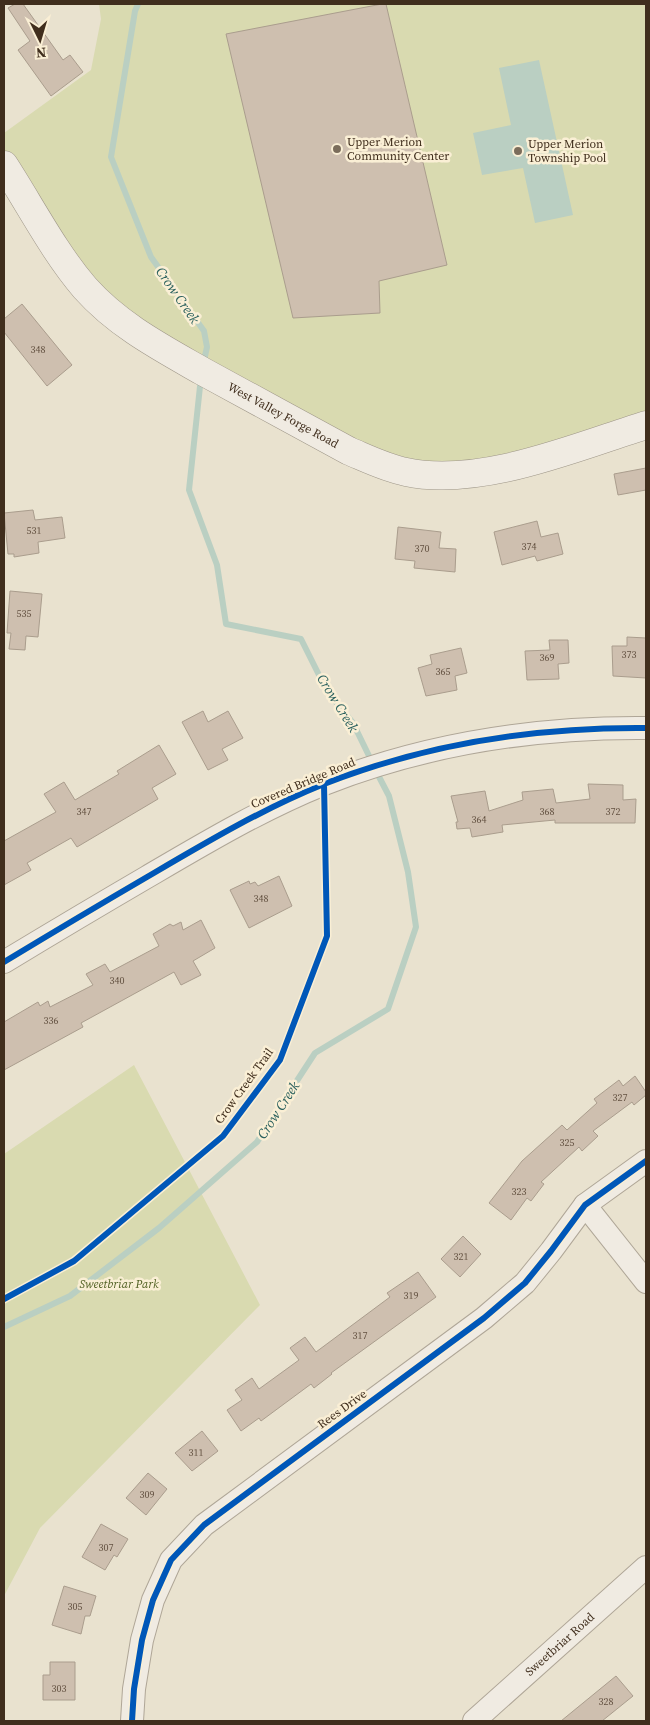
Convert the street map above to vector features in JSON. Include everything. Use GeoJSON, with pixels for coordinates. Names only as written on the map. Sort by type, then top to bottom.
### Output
{"type":"FeatureCollection","features":[{"type":"Feature","properties":{"kind":"main road","name":"West Valley Forge Road"},"geometry":{"type":"LineString","coordinates":[[4,165],[57,249],[85,287],[120,321],[222,382],[370,460],[406,472],[449,476],[504,468],[535,460],[646,425]]}},
{"type":"Feature","properties":{"kind":"street","name":"Covered Bridge Road"},"geometry":{"type":"LineString","coordinates":[[4,962],[218,835],[291,798],[324,784],[366,769],[450,747],[526,734],[566,730],[646,728]]}},
{"type":"Feature","properties":{"kind":"street","name":"Rees Drive"},"geometry":{"type":"LineString","coordinates":[[132,1721],[134,1689],[142,1640],[153,1600],[171,1560],[204,1525],[486,1316],[524,1283],[551,1252],[585,1205],[646,1161]]}},
{"type":"Feature","properties":{"kind":"street"},"geometry":{"type":"LineString","coordinates":[[585,1205],[646,1282]]}},
{"type":"Feature","properties":{"kind":"street","name":"Sweetbriar Road"},"geometry":{"type":"LineString","coordinates":[[474,1721],[646,1567]]}},
{"type":"Feature","properties":{"kind":"green space"},"geometry":{"type":"Polygon","coordinates":[[[99,4],[646,4],[646,425],[427,475],[137,333],[4,165],[4,133],[91,70],[101,19],[99,4]]]}},
{"type":"Feature","properties":{"kind":"green space","name":"Sweetbriar Park"},"geometry":{"type":"Polygon","coordinates":[[[134,1065],[260,1305],[40,1528],[4,1596],[4,1154],[134,1065]]]}},
{"type":"Feature","properties":{"kind":"shaded area","name":"Upper Merion Township Pool"},"geometry":{"type":"Polygon","coordinates":[[[539,60],[573,215],[535,223],[523,168],[482,175],[473,133],[511,125],[499,68],[539,60]]]}},
{"type":"Feature","properties":{"kind":"building"},"geometry":{"type":"Polygon","coordinates":[[[15,4],[23,4],[63,60],[70,55],[83,72],[51,96],[18,50],[30,41],[8,8],[15,4]]]}},
{"type":"Feature","properties":{"kind":"building","name":"Upper Merion Community Center"},"geometry":{"type":"Polygon","coordinates":[[[386,4],[447,265],[379,281],[380,313],[293,318],[226,34],[386,4]]]}},
{"type":"Feature","properties":{"kind":"building"},"geometry":{"type":"Polygon","coordinates":[[[22,304],[72,365],[47,386],[4,332],[4,319],[22,304]]]}},
{"type":"Feature","properties":{"kind":"building"},"geometry":{"type":"Polygon","coordinates":[[[646,468],[646,490],[618,495],[614,474],[646,468]]]}},
{"type":"Feature","properties":{"kind":"building"},"geometry":{"type":"Polygon","coordinates":[[[33,510],[35,520],[62,517],[65,538],[38,542],[39,553],[14,557],[14,554],[8,554],[4,513],[33,510]]]}},
{"type":"Feature","properties":{"kind":"building"},"geometry":{"type":"Polygon","coordinates":[[[537,521],[541,537],[558,533],[563,554],[537,561],[535,556],[502,565],[494,532],[537,521]]]}},
{"type":"Feature","properties":{"kind":"building"},"geometry":{"type":"Polygon","coordinates":[[[398,527],[441,532],[439,548],[456,549],[455,572],[414,568],[415,561],[395,559],[398,527]]]}},
{"type":"Feature","properties":{"kind":"building"},"geometry":{"type":"Polygon","coordinates":[[[10,591],[42,594],[38,637],[26,636],[25,650],[9,649],[11,633],[7,633],[10,591]]]}},
{"type":"Feature","properties":{"kind":"building"},"geometry":{"type":"Polygon","coordinates":[[[627,637],[646,638],[646,678],[613,676],[612,646],[627,646],[627,637]]]}},
{"type":"Feature","properties":{"kind":"building"},"geometry":{"type":"Polygon","coordinates":[[[549,640],[568,640],[569,663],[558,664],[559,679],[527,680],[525,651],[550,650],[549,640]]]}},
{"type":"Feature","properties":{"kind":"building"},"geometry":{"type":"Polygon","coordinates":[[[461,648],[467,673],[455,676],[457,690],[426,696],[418,668],[432,664],[430,655],[461,648]]]}},
{"type":"Feature","properties":{"kind":"building"},"geometry":{"type":"Polygon","coordinates":[[[203,711],[208,722],[228,711],[243,738],[222,749],[228,760],[208,770],[182,722],[203,711]]]}},
{"type":"Feature","properties":{"kind":"building"},"geometry":{"type":"Polygon","coordinates":[[[159,745],[176,774],[152,788],[158,799],[77,847],[71,838],[27,863],[31,870],[4,885],[4,841],[56,812],[44,794],[64,782],[75,800],[119,774],[117,771],[159,745]]]}},
{"type":"Feature","properties":{"kind":"building"},"geometry":{"type":"Polygon","coordinates":[[[588,784],[623,785],[623,800],[636,799],[635,823],[555,823],[555,820],[502,825],[503,832],[472,837],[470,828],[457,829],[456,822],[458,822],[451,796],[485,791],[489,811],[523,800],[522,792],[553,789],[556,803],[590,799],[588,784]]]}},
{"type":"Feature","properties":{"kind":"building"},"geometry":{"type":"Polygon","coordinates":[[[279,876],[292,906],[249,928],[230,890],[249,881],[250,884],[255,882],[258,886],[279,876]]]}},
{"type":"Feature","properties":{"kind":"building"},"geometry":{"type":"Polygon","coordinates":[[[201,920],[215,948],[193,961],[201,975],[181,985],[174,972],[81,1023],[83,1027],[4,1070],[4,1022],[38,1002],[40,1006],[48,1001],[50,1007],[93,985],[86,974],[105,964],[110,972],[159,946],[153,934],[170,924],[173,926],[181,922],[183,930],[201,920]]]}},
{"type":"Feature","properties":{"kind":"building"},"geometry":{"type":"Polygon","coordinates":[[[635,1076],[646,1092],[646,1095],[634,1105],[632,1102],[593,1131],[598,1136],[582,1151],[579,1147],[541,1182],[544,1184],[531,1201],[527,1198],[511,1220],[489,1203],[522,1161],[562,1125],[567,1130],[597,1103],[594,1099],[619,1080],[623,1086],[635,1076]]]}},
{"type":"Feature","properties":{"kind":"building"},"geometry":{"type":"Polygon","coordinates":[[[463,1236],[481,1254],[460,1277],[441,1259],[463,1236]]]}},
{"type":"Feature","properties":{"kind":"building"},"geometry":{"type":"Polygon","coordinates":[[[418,1272],[436,1297],[331,1373],[314,1388],[311,1384],[261,1421],[259,1418],[241,1431],[227,1410],[242,1400],[235,1390],[252,1378],[259,1389],[299,1360],[290,1348],[305,1337],[316,1352],[390,1297],[387,1293],[418,1272]]]}},
{"type":"Feature","properties":{"kind":"building"},"geometry":{"type":"Polygon","coordinates":[[[202,1431],[218,1451],[192,1471],[175,1453],[202,1431]]]}},
{"type":"Feature","properties":{"kind":"building"},"geometry":{"type":"Polygon","coordinates":[[[148,1473],[167,1489],[146,1515],[126,1498],[148,1473]]]}},
{"type":"Feature","properties":{"kind":"building"},"geometry":{"type":"Polygon","coordinates":[[[101,1524],[128,1539],[117,1557],[114,1555],[105,1570],[82,1557],[101,1524]]]}},
{"type":"Feature","properties":{"kind":"building"},"geometry":{"type":"Polygon","coordinates":[[[64,1586],[96,1596],[90,1616],[85,1616],[81,1634],[52,1625],[64,1586]]]}},
{"type":"Feature","properties":{"kind":"building"},"geometry":{"type":"Polygon","coordinates":[[[50,1662],[75,1662],[75,1700],[43,1700],[43,1675],[50,1675],[50,1662]]]}},
{"type":"Feature","properties":{"kind":"building"},"geometry":{"type":"Polygon","coordinates":[[[616,1676],[633,1696],[602,1721],[561,1721],[616,1676]]]}},
{"type":"Feature","properties":{"kind":"waterway","name":"Crow Creek"},"geometry":{"type":"LineString","coordinates":[[138,4],[135,11],[111,157],[151,257],[204,331],[207,347],[203,365]]}},
{"type":"Feature","properties":{"kind":"waterway","name":"Crow Creek"},"geometry":{"type":"LineString","coordinates":[[201,377],[189,490],[217,565],[226,624],[301,639],[327,691],[353,723],[372,762]]}},
{"type":"Feature","properties":{"kind":"waterway","name":"Crow Creek"},"geometry":{"type":"LineString","coordinates":[[4,1327],[70,1296],[159,1228],[257,1142],[315,1053],[388,1009],[416,927],[408,872],[389,796],[376,771]]}},
{"type":"Feature","properties":{"kind":"cycle path"},"geometry":{"type":"LineString","coordinates":[[4,962],[212,839],[278,804],[324,784],[402,758],[482,741],[564,731],[646,728]]}},
{"type":"Feature","properties":{"kind":"cycle path","name":"Crow Creek Trail"},"geometry":{"type":"LineString","coordinates":[[4,1299],[74,1261],[223,1136],[280,1060],[327,936],[324,784]]}},
{"type":"Feature","properties":{"kind":"cycle path"},"geometry":{"type":"LineString","coordinates":[[132,1721],[134,1689],[142,1640],[153,1600],[171,1560],[204,1525],[484,1318],[525,1283],[585,1205],[646,1161]]}},
{"type":"Feature","properties":{"kind":"place","name":"Upper Merion Community Center"},"geometry":{"type":"Point","coordinates":[337,149]}},
{"type":"Feature","properties":{"kind":"place","name":"Upper Merion Township Pool"},"geometry":{"type":"Point","coordinates":[518,151]}}]}
